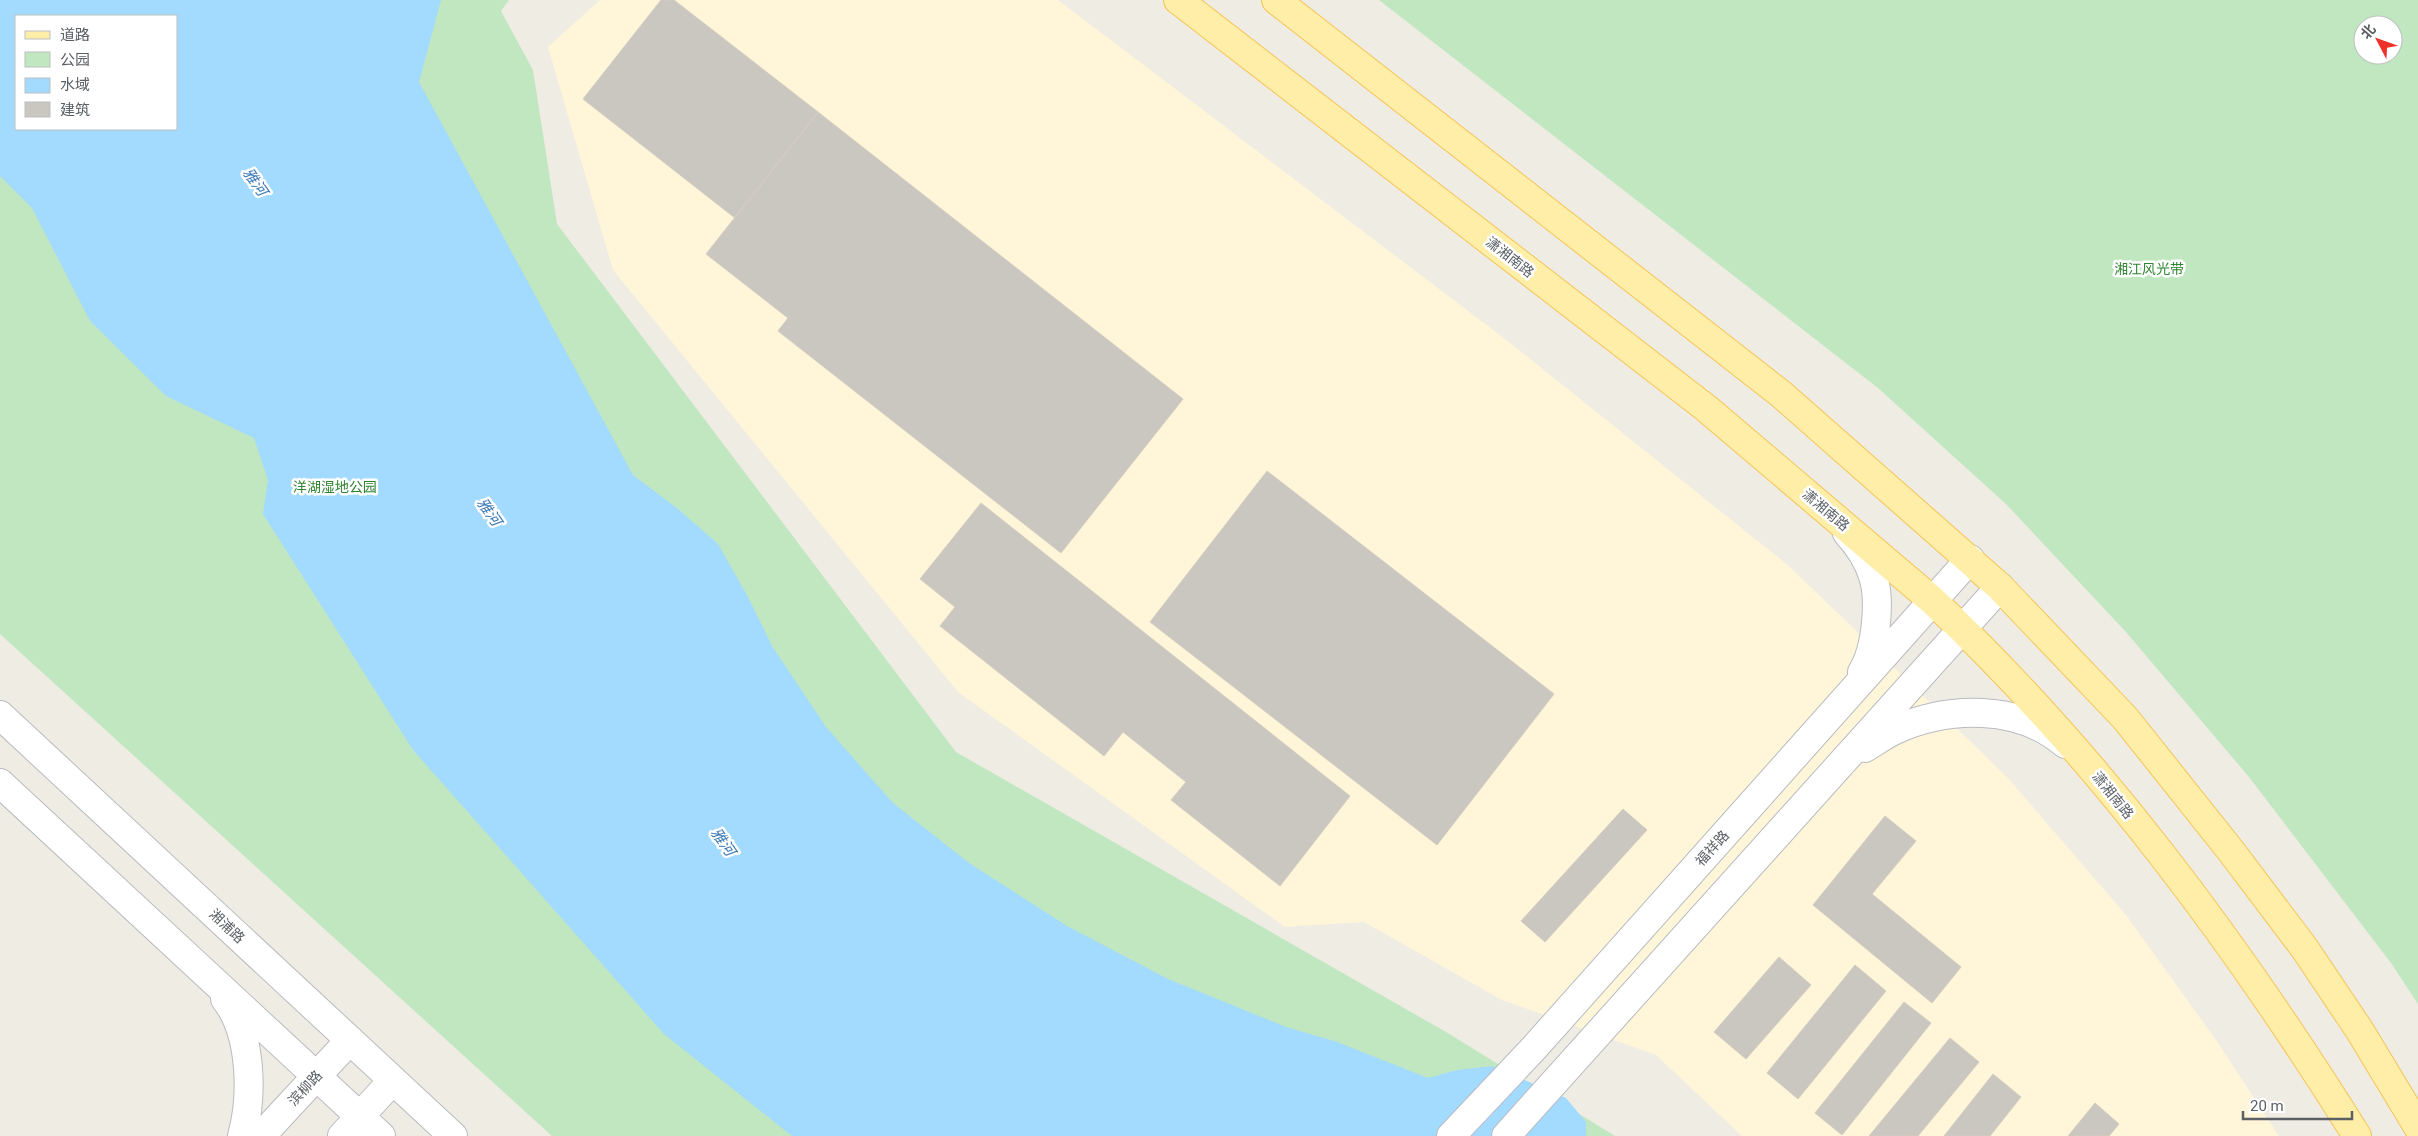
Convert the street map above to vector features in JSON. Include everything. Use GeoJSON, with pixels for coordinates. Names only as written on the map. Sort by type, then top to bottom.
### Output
{"type":"FeatureCollection","features":[{"type":"Feature","properties":{"kind":"main road","name":"潇湘南路"},"geometry":{"type":"LineString","coordinates":[[1178,0],[1698,402],[1933,601],[1962,628],[2011,676],[2085,762],[2217,929],[2303,1049],[2357,1136]]}},
{"type":"Feature","properties":{"kind":"main road"},"geometry":{"type":"LineString","coordinates":[[1276,0],[1781,394],[2000,587],[2125,718],[2231,851],[2305,949],[2360,1031],[2418,1127]]}},
{"type":"Feature","properties":{"kind":"main road"},"geometry":{"type":"LineString","coordinates":[[1833,516],[1860,547],[1874,578],[1876,612],[1874,640],[1864,669],[1842,703]]}},
{"type":"Feature","properties":{"kind":"main road","name":"福祥路"},"geometry":{"type":"LineString","coordinates":[[1451,1136],[1534,1048],[1970,559]]}},
{"type":"Feature","properties":{"kind":"main road"},"geometry":{"type":"LineString","coordinates":[[1506,1136],[2000,587]]}},
{"type":"Feature","properties":{"kind":"main road"},"geometry":{"type":"LineString","coordinates":[[1817,790],[1858,752],[1894,730],[1932,718],[1970,712],[2006,715],[2036,725],[2061,740],[2085,762]]}},
{"type":"Feature","properties":{"kind":"main road","name":"湘浦路"},"geometry":{"type":"LineString","coordinates":[[0,715],[453,1136]]}},
{"type":"Feature","properties":{"kind":"main road"},"geometry":{"type":"LineString","coordinates":[[0,783],[382,1136]]}},
{"type":"Feature","properties":{"kind":"main road"},"geometry":{"type":"LineString","coordinates":[[204,973],[229,1004],[241,1033],[249,1064],[248,1098],[242,1136]]}},
{"type":"Feature","properties":{"kind":"main road","name":"滨柳路"},"geometry":{"type":"LineString","coordinates":[[261,1136],[350,1040]]}},
{"type":"Feature","properties":{"kind":"main road"},"geometry":{"type":"LineString","coordinates":[[342,1136],[393,1080]]}},
{"type":"Feature","properties":{"kind":"shaded area"},"geometry":{"type":"Polygon","coordinates":[[[600,0],[1058,0],[1509,342],[1789,566],[2007,777],[2126,915],[2216,1040],[2279,1136],[1742,1136],[1656,1055],[1502,1000],[1364,922],[1285,927],[958,692],[613,270],[548,47],[600,0]]]}},
{"type":"Feature","properties":{"kind":"green space","name":"洋湖湿地公园"},"geometry":{"type":"Polygon","coordinates":[[[0,0],[509,0],[501,11],[533,70],[557,224],[956,752],[1446,1032],[1615,1136],[552,1136],[0,634],[0,0]]]}},
{"type":"Feature","properties":{"kind":"green space","name":"湘江风光带"},"geometry":{"type":"Polygon","coordinates":[[[1379,0],[2418,0],[2418,1004],[2391,963],[2249,777],[2126,632],[2006,504],[1878,388],[1379,0]]]}},
{"type":"Feature","properties":{"kind":"water","name":"洋湖湿地公园"},"geometry":{"type":"Polygon","coordinates":[[[0,0],[441,0],[419,82],[633,475],[678,509],[718,544],[748,597],[772,646],[826,727],[893,803],[969,863],[1067,926],[1168,979],[1286,1027],[1337,1042],[1428,1078],[1457,1070],[1492,1066],[1566,1098],[1586,1122],[1586,1136],[792,1136],[664,1034],[413,750],[263,514],[268,480],[254,438],[166,396],[90,321],[32,208],[0,176],[0,0]]]}},
{"type":"Feature","properties":{"kind":"building"},"geometry":{"type":"Polygon","coordinates":[[[661,0],[674,0],[818,112],[735,218],[583,99],[661,0]]]}},
{"type":"Feature","properties":{"kind":"building"},"geometry":{"type":"Polygon","coordinates":[[[818,112],[1183,399],[1061,553],[778,331],[788,318],[706,254],[818,112]]]}},
{"type":"Feature","properties":{"kind":"building"},"geometry":{"type":"Polygon","coordinates":[[[1267,471],[1554,694],[1437,845],[1150,622],[1267,471]]]}},
{"type":"Feature","properties":{"kind":"building"},"geometry":{"type":"Polygon","coordinates":[[[981,503],[1350,796],[1280,886],[1171,800],[1186,782],[1123,732],[1104,756],[940,626],[955,607],[920,579],[981,503]]]}},
{"type":"Feature","properties":{"kind":"building"},"geometry":{"type":"Polygon","coordinates":[[[1623,809],[1647,830],[1545,942],[1521,921],[1623,809]]]}},
{"type":"Feature","properties":{"kind":"building"},"geometry":{"type":"Polygon","coordinates":[[[1885,816],[1916,841],[1872,894],[1961,967],[1932,1003],[1813,905],[1885,816]]]}},
{"type":"Feature","properties":{"kind":"building"},"geometry":{"type":"Polygon","coordinates":[[[1779,957],[1811,985],[1746,1059],[1714,1032],[1779,957]]]}},
{"type":"Feature","properties":{"kind":"building"},"geometry":{"type":"Polygon","coordinates":[[[1855,965],[1886,991],[1798,1099],[1767,1073],[1855,965]]]}},
{"type":"Feature","properties":{"kind":"building"},"geometry":{"type":"Polygon","coordinates":[[[1904,1002],[1931,1023],[1842,1135],[1815,1113],[1904,1002]]]}},
{"type":"Feature","properties":{"kind":"building"},"geometry":{"type":"Polygon","coordinates":[[[1950,1038],[1979,1062],[1918,1136],[1869,1136],[1950,1038]]]}},
{"type":"Feature","properties":{"kind":"building"},"geometry":{"type":"Polygon","coordinates":[[[1993,1074],[2021,1097],[1990,1136],[1944,1136],[1993,1074]]]}},
{"type":"Feature","properties":{"kind":"building"},"geometry":{"type":"Polygon","coordinates":[[[2095,1103],[2119,1124],[2109,1136],[2068,1136],[2095,1103]]]}},
{"type":"Feature","properties":{"kind":"water label","name":"雅河"},"geometry":{"type":"Point","coordinates":[255,182]}},
{"type":"Feature","properties":{"kind":"water label","name":"雅河"},"geometry":{"type":"Point","coordinates":[489,512]}},
{"type":"Feature","properties":{"kind":"water label","name":"雅河"},"geometry":{"type":"Point","coordinates":[723,842]}}]}
